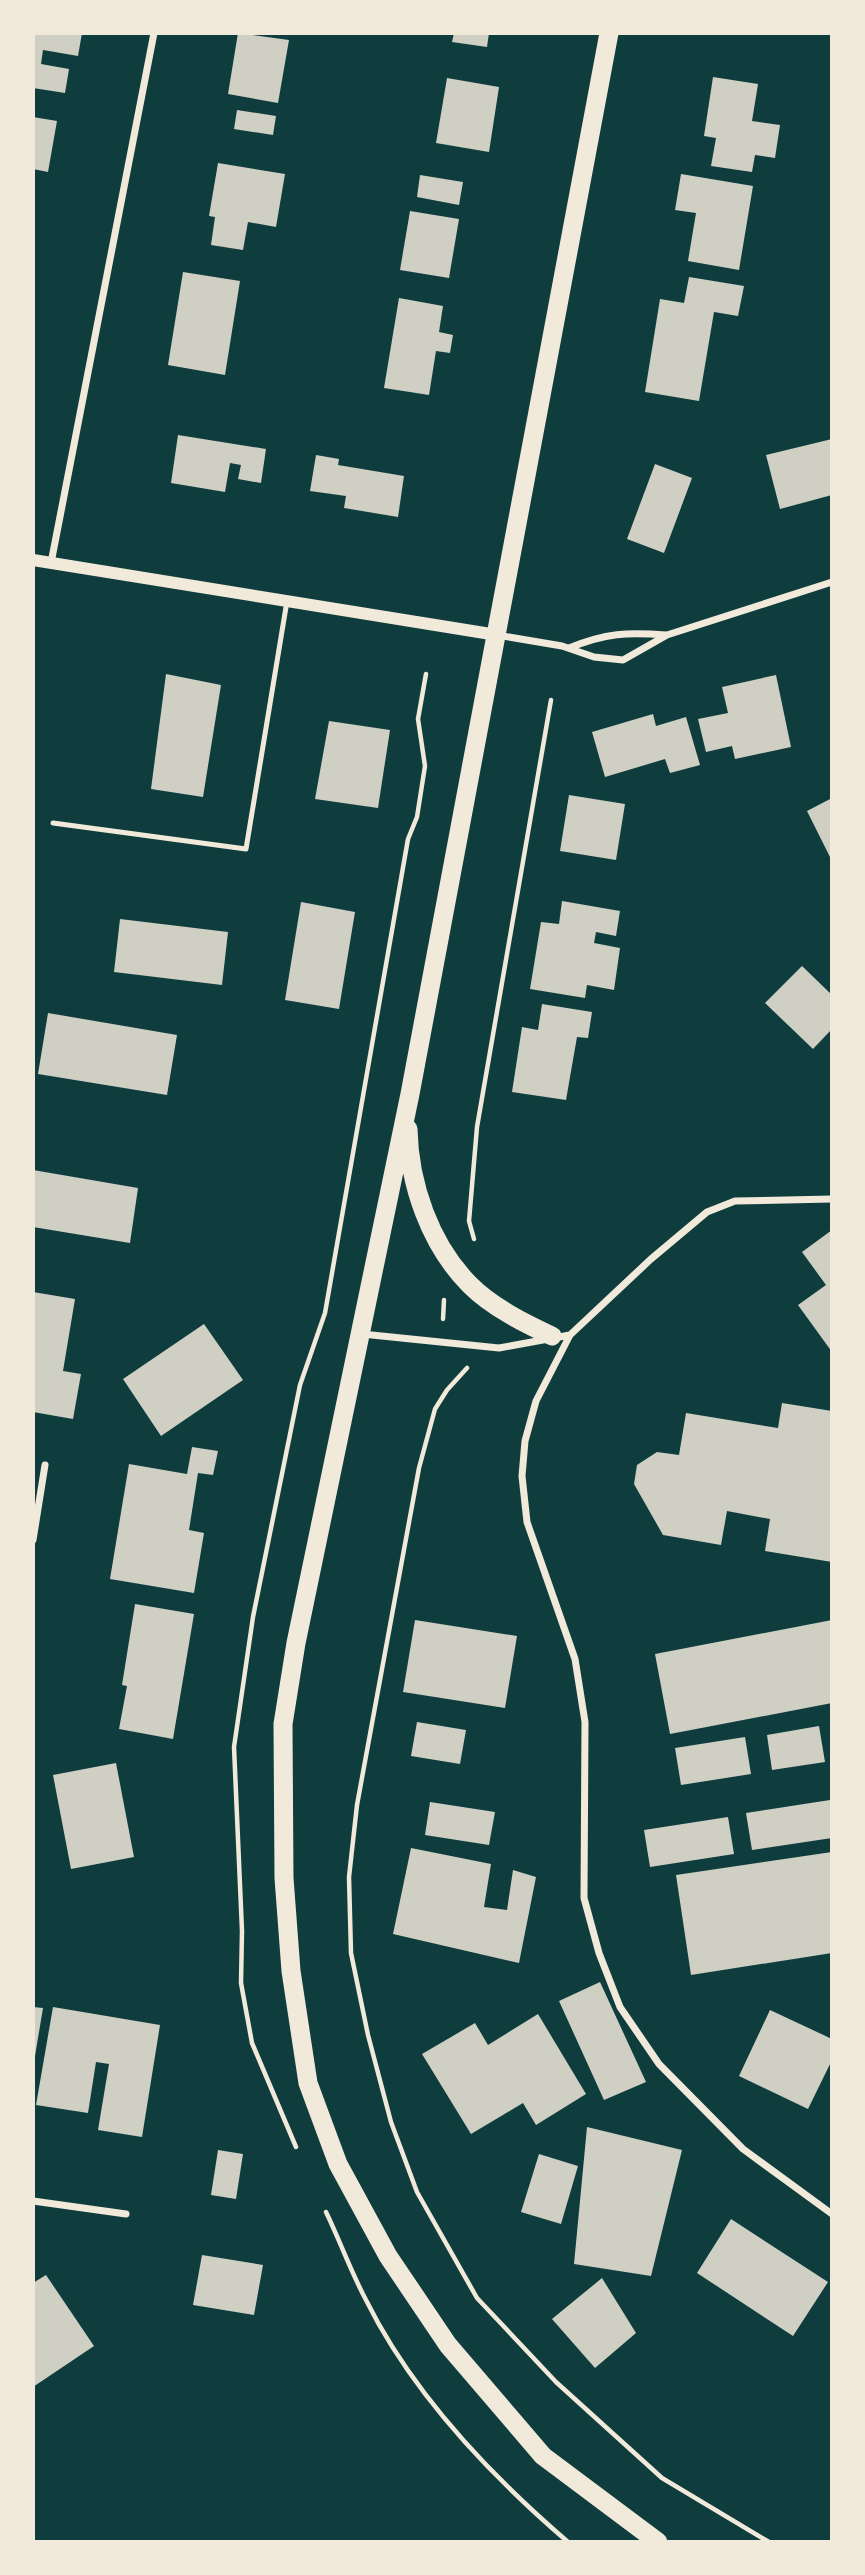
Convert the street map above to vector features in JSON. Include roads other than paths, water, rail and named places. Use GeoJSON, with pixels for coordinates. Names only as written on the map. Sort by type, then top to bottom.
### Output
{"type":"FeatureCollection","features":[{"type":"Feature","properties":{"kind":"highway"},"geometry":{"type":"LineString","coordinates":[[609,33],[407,1107],[296,1643],[283,1724],[284,1878],[291,1971],[308,2083],[344,2176],[388,2256],[448,2345],[543,2456],[658,2542]]}},
{"type":"Feature","properties":{"kind":"highway"},"geometry":{"type":"LineString","coordinates":[[407,1107],[408,1135],[423,1212],[432,1233],[470,1286],[518,1320],[561,1336]]}},
{"type":"Feature","properties":{"kind":"street"},"geometry":{"type":"LineString","coordinates":[[51,563],[155,33]]}},
{"type":"Feature","properties":{"kind":"street"},"geometry":{"type":"LineString","coordinates":[[33,560],[497,635],[569,648],[594,657],[623,660],[667,635],[832,582]]}},
{"type":"Feature","properties":{"kind":"street"},"geometry":{"type":"LineString","coordinates":[[569,648],[599,636],[624,632],[667,635]]}},
{"type":"Feature","properties":{"kind":"street"},"geometry":{"type":"LineString","coordinates":[[832,1199],[735,1201],[707,1212],[561,1336],[536,1401],[525,1441],[522,1476],[527,1522],[575,1659],[586,1722],[584,1898],[598,1952],[620,2007],[659,2064],[743,2149],[832,2214]]}},
{"type":"Feature","properties":{"kind":"street"},"geometry":{"type":"LineString","coordinates":[[360,1334],[499,1348],[561,1336]]}},
{"type":"Feature","properties":{"kind":"street"},"geometry":{"type":"LineString","coordinates":[[33,1540],[46,1465]]}},
{"type":"Feature","properties":{"kind":"street"},"geometry":{"type":"LineString","coordinates":[[33,2201],[126,2214]]}},
{"type":"Feature","properties":{"kind":"lane"},"geometry":{"type":"LineString","coordinates":[[53,823],[246,849],[287,601]]}}]}
